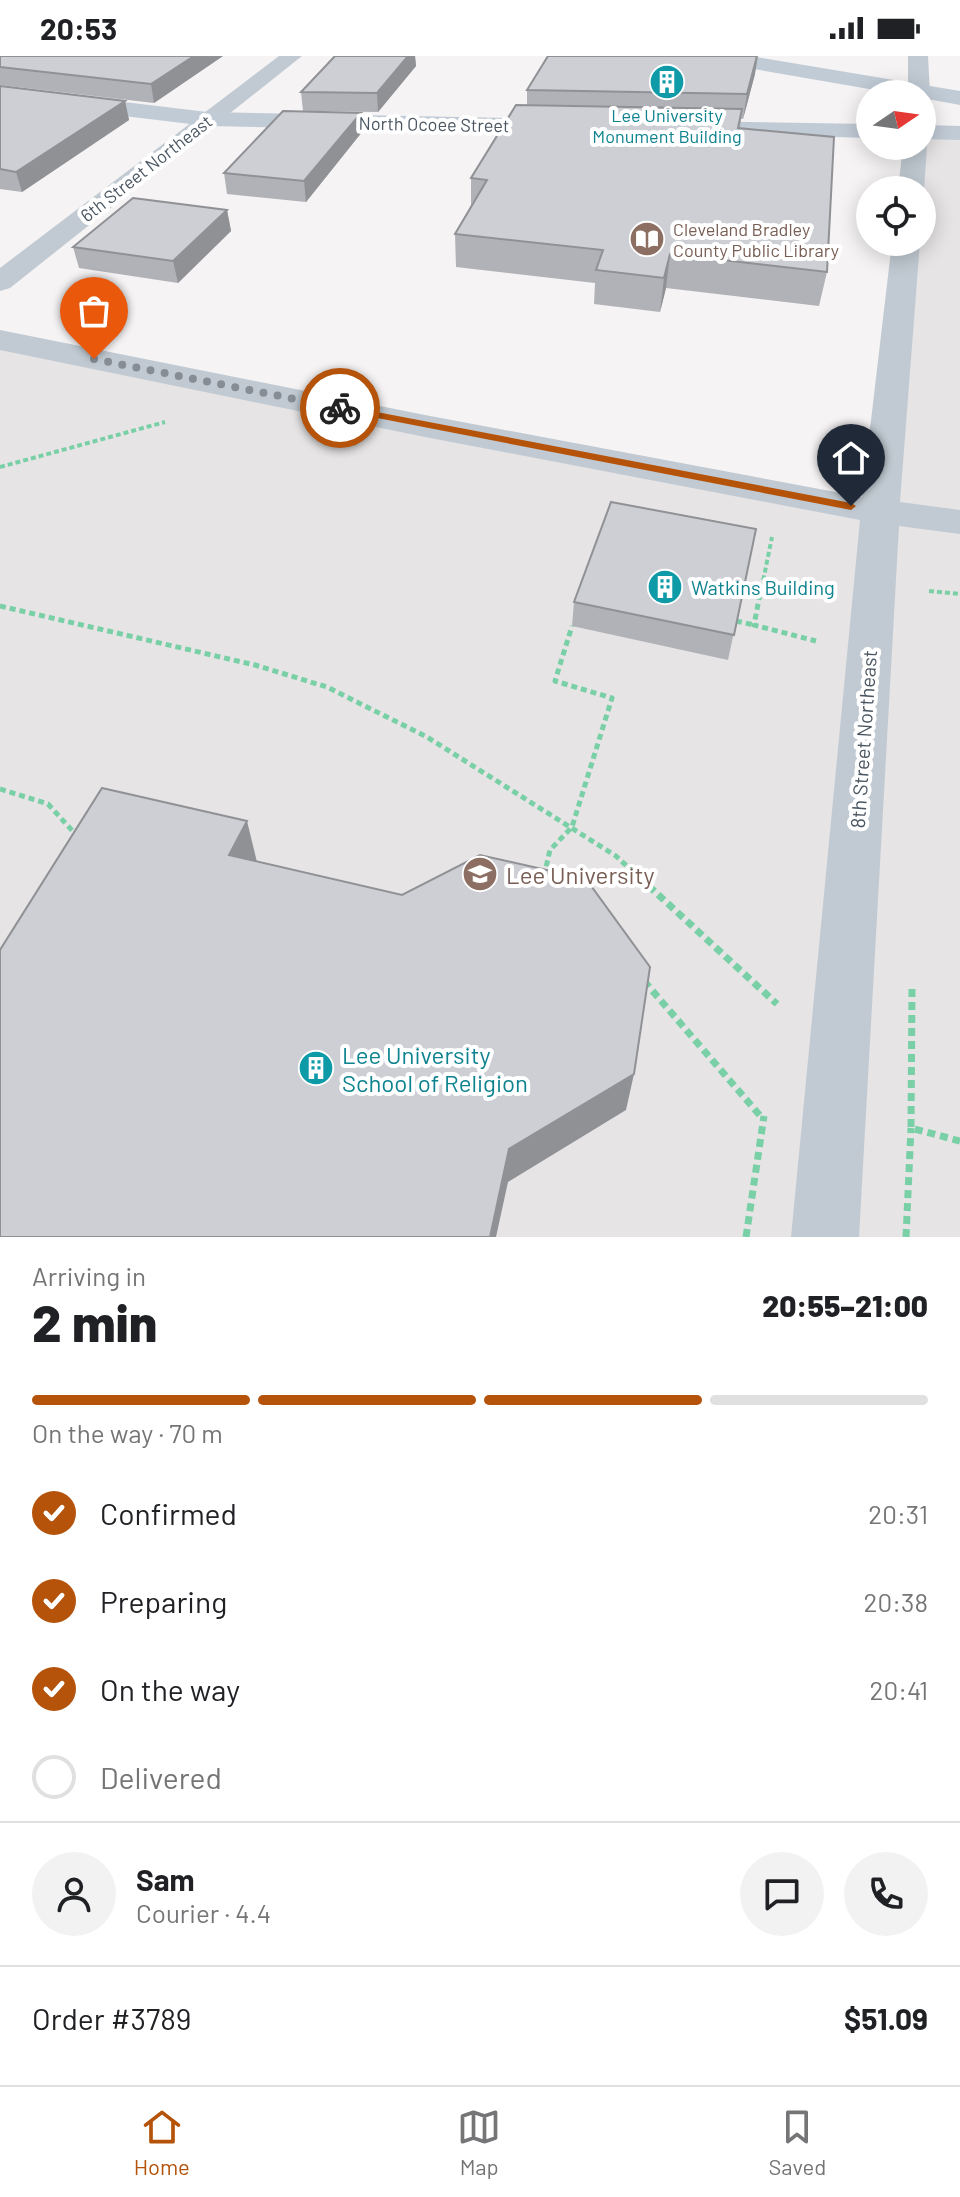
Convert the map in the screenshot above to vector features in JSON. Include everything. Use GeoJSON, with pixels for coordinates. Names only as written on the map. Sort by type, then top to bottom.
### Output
{"type":"FeatureCollection","features":[{"type":"Feature","properties":{"kind":"main road"},"geometry":{"type":"LineString","coordinates":[[713,56],[856,82]]}},
{"type":"Feature","properties":{"kind":"main road","name":"North Ocoee Street"},"geometry":{"type":"LineString","coordinates":[[0,94],[207,119],[586,126]]}},
{"type":"Feature","properties":{"kind":"main road"},"geometry":{"type":"LineString","coordinates":[[936,95],[960,98]]}},
{"type":"Feature","properties":{"kind":"main road"},"geometry":{"type":"LineString","coordinates":[[665,128],[856,131]]}},
{"type":"Feature","properties":{"kind":"main road"},"geometry":{"type":"LineString","coordinates":[[936,132],[960,133]]}},
{"type":"Feature","properties":{"kind":"street","name":"6th Street Northeast"},"geometry":{"type":"LineString","coordinates":[[0,282],[292,56]]}},
{"type":"Feature","properties":{"kind":"street"},"geometry":{"type":"LineString","coordinates":[[918,56],[919,80]]}},
{"type":"Feature","properties":{"kind":"street","name":"8th Street Northeast"},"geometry":{"type":"LineString","coordinates":[[825,1237],[880,512],[905,256]]}},
{"type":"Feature","properties":{"kind":"street"},"geometry":{"type":"LineString","coordinates":[[0,340],[425,426],[880,512],[960,522]]}},
{"type":"Feature","properties":{"kind":"path"},"geometry":{"type":"LineString","coordinates":[[0,467],[177,419]]}},
{"type":"Feature","properties":{"kind":"path"},"geometry":{"type":"LineString","coordinates":[[754,625],[773,534]]}},
{"type":"Feature","properties":{"kind":"path"},"geometry":{"type":"LineString","coordinates":[[0,606],[255,665],[327,687],[427,737],[616,856],[780,1006],[782,991]]}},
{"type":"Feature","properties":{"kind":"path"},"geometry":{"type":"LineString","coordinates":[[736,621],[820,642]]}},
{"type":"Feature","properties":{"kind":"path"},"geometry":{"type":"LineString","coordinates":[[543,879],[550,850],[572,827],[612,698],[555,681],[572,626]]}},
{"type":"Feature","properties":{"kind":"path"},"geometry":{"type":"LineString","coordinates":[[0,789],[48,804],[85,845]]}},
{"type":"Feature","properties":{"kind":"path"},"geometry":{"type":"LineString","coordinates":[[640,977],[763,1120]]}},
{"type":"Feature","properties":{"kind":"path"},"geometry":{"type":"LineString","coordinates":[[746,1237],[765,1105]]}},
{"type":"Feature","properties":{"kind":"path"},"geometry":{"type":"LineString","coordinates":[[906,1237],[911,1128]]}},
{"type":"Feature","properties":{"kind":"shaded area","name":"Lee University"},"geometry":{"type":"Polygon","coordinates":[[[936,132],[960,133],[960,1237],[0,1237],[0,339],[879,512],[905,256],[936,256],[936,176],[922,176],[922,160],[936,160],[936,132]]]}},
{"type":"Feature","properties":{"kind":"building"},"geometry":{"type":"Polygon","coordinates":[[[0,56],[194,56],[151,84],[0,67],[0,56]]]}},
{"type":"Feature","properties":{"kind":"building"},"geometry":{"type":"Polygon","coordinates":[[[335,56],[408,56],[377,93],[301,92],[335,56]]]}},
{"type":"Feature","properties":{"kind":"building"},"geometry":{"type":"Polygon","coordinates":[[[548,56],[757,56],[747,94],[527,90],[548,56]]]}},
{"type":"Feature","properties":{"kind":"building"},"geometry":{"type":"Polygon","coordinates":[[[0,86],[125,101],[16,172],[0,169],[0,86]]]}},
{"type":"Feature","properties":{"kind":"building"},"geometry":{"type":"Polygon","coordinates":[[[516,105],[742,109],[738,128],[834,137],[827,272],[670,254],[664,278],[596,270],[603,250],[455,234],[487,180],[471,178],[516,105]]]}},
{"type":"Feature","properties":{"kind":"building"},"geometry":{"type":"Polygon","coordinates":[[[283,111],[361,113],[304,181],[224,173],[283,111]]]}},
{"type":"Feature","properties":{"kind":"building"},"geometry":{"type":"Polygon","coordinates":[[[133,198],[227,210],[173,261],[73,247],[133,198]]]}},
{"type":"Feature","properties":{"kind":"building","name":"Watkins Building"},"geometry":{"type":"Polygon","coordinates":[[[611,502],[756,529],[734,635],[574,602],[611,502]]]}},
{"type":"Feature","properties":{"kind":"building","name":"Lee University School of Religion"},"geometry":{"type":"Polygon","coordinates":[[[102,788],[247,821],[229,855],[402,895],[480,855],[586,879],[650,967],[634,1074],[509,1149],[490,1237],[0,1237],[0,950],[102,788]]]}},
{"type":"Feature","properties":{"kind":"way so far"},"geometry":{"type":"LineString","coordinates":[[94,359],[340,408]]}},
{"type":"Feature","properties":{"kind":"place","name":"Lee University Monument Building"},"geometry":{"type":"Point","coordinates":[667,82]}},
{"type":"Feature","properties":{"kind":"place","name":"Cleveland Bradley County Public Library"},"geometry":{"type":"Point","coordinates":[647,239]}},
{"type":"Feature","properties":{"kind":"place","name":"Watkins Building"},"geometry":{"type":"Point","coordinates":[665,587]}},
{"type":"Feature","properties":{"kind":"place","name":"Lee University"},"geometry":{"type":"Point","coordinates":[480,874]}},
{"type":"Feature","properties":{"kind":"place","name":"Lee University School of Religion"},"geometry":{"type":"Point","coordinates":[316,1068]}},
{"type":"Feature","properties":{"kind":"route"},"geometry":{"type":"LineString","coordinates":[[340,408],[851,506]]}}]}
